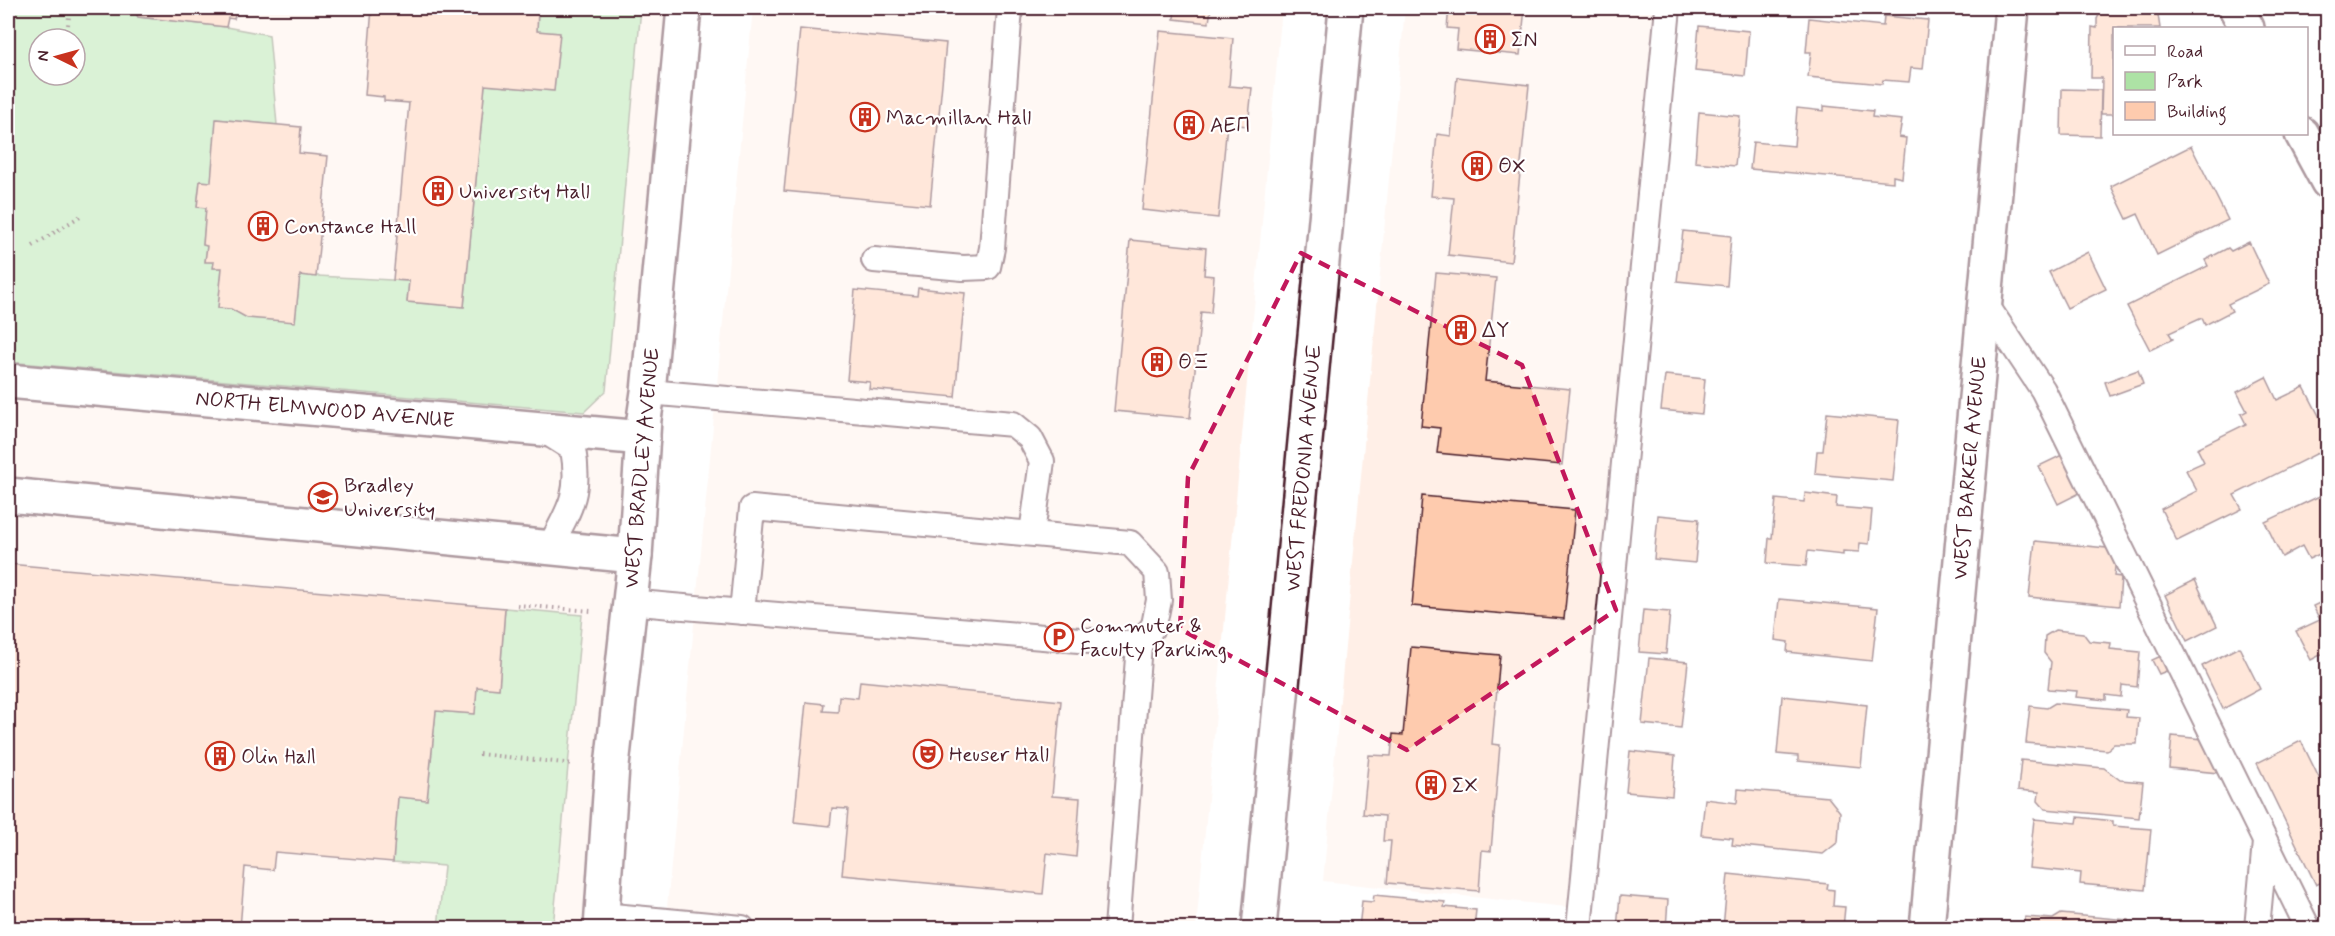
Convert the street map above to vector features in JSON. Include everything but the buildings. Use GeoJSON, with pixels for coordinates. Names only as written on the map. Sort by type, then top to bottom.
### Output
{"type":"FeatureCollection","features":[{"type":"Feature","properties":{"kind":"street","name":"WEST BRADLEY AVENUE"},"geometry":{"type":"LineString","coordinates":[[602,922],[612,766],[635,556],[643,438],[684,8]]}},
{"type":"Feature","properties":{"kind":"street","name":"WEST FREDONIA AVENUE"},"geometry":{"type":"LineString","coordinates":[[1259,928],[1346,8]]}},
{"type":"Feature","properties":{"kind":"street","name":"WEST BARKER AVENUE"},"geometry":{"type":"LineString","coordinates":[[1927,928],[2012,8]]}},
{"type":"Feature","properties":{"kind":"street"},"geometry":{"type":"LineString","coordinates":[[2236,8],[2246,27]]}},
{"type":"Feature","properties":{"kind":"street"},"geometry":{"type":"LineString","coordinates":[[2303,135],[2328,182]]}},
{"type":"Feature","properties":{"kind":"street","name":"NORTH ELMWOOD AVENUE"},"geometry":{"type":"LineString","coordinates":[[8,381],[643,438]]}},
{"type":"Feature","properties":{"kind":"street"},"geometry":{"type":"LineString","coordinates":[[8,495],[635,556]]}},
{"type":"Feature","properties":{"kind":"lane"},"geometry":{"type":"LineString","coordinates":[[874,260],[963,268],[988,267],[992,248],[1010,8]]}},
{"type":"Feature","properties":{"kind":"lane"},"geometry":{"type":"LineString","coordinates":[[1579,928],[1668,8]]}},
{"type":"Feature","properties":{"kind":"lane"},"geometry":{"type":"LineString","coordinates":[[1984,303],[2043,390],[2308,928]]}},
{"type":"Feature","properties":{"kind":"lane"},"geometry":{"type":"LineString","coordinates":[[648,392],[1013,424],[1030,438],[1042,461],[1032,533]]}},
{"type":"Feature","properties":{"kind":"lane"},"geometry":{"type":"LineString","coordinates":[[539,428],[573,449],[577,470],[574,500],[550,546]]}},
{"type":"Feature","properties":{"kind":"lane"},"geometry":{"type":"LineString","coordinates":[[742,612],[752,508],[1130,543],[1157,572],[1159,600],[1155,625],[1139,645],[1117,928]]}},
{"type":"Feature","properties":{"kind":"lane"},"geometry":{"type":"LineString","coordinates":[[629,608],[742,612],[1139,645]]}},
{"type":"Feature","properties":{"kind":"lane"},"geometry":{"type":"LineString","coordinates":[[2257,928],[2265,842]]}},
{"type":"Feature","properties":{"kind":"lane"},"geometry":{"type":"LineString","coordinates":[[602,922],[742,928]]}},
{"type":"Feature","properties":{"kind":"path"},"geometry":{"type":"LineString","coordinates":[[68,25],[70,8]]}},
{"type":"Feature","properties":{"kind":"path"},"geometry":{"type":"LineString","coordinates":[[33,246],[82,215]]}},
{"type":"Feature","properties":{"kind":"path"},"geometry":{"type":"LineString","coordinates":[[517,605],[629,608]]}},
{"type":"Feature","properties":{"kind":"path"},"geometry":{"type":"LineString","coordinates":[[479,754],[612,766]]}},
{"type":"Feature","properties":{"kind":"highlighted area"},"geometry":{"type":"Polygon","coordinates":[[[1301,253],[1522,365],[1616,610],[1407,750],[1180,629],[1188,477],[1301,253]]]}},
{"type":"Feature","properties":{"kind":"shaded area","name":"Bradley University"},"geometry":{"type":"Polygon","coordinates":[[[8,8],[684,8],[601,928],[8,928],[8,8]]]}},
{"type":"Feature","properties":{"kind":"shaded area"},"geometry":{"type":"Polygon","coordinates":[[[753,8],[1282,8],[1196,928],[665,928],[753,8]]]}},
{"type":"Feature","properties":{"kind":"shaded area"},"geometry":{"type":"Polygon","coordinates":[[[1405,8],[1661,8],[1576,908],[1323,881],[1405,8]]]}},
{"type":"Feature","properties":{"kind":"green space"},"geometry":{"type":"Polygon","coordinates":[[[8,8],[133,8],[138,17],[226,27],[269,35],[277,125],[217,119],[211,182],[200,181],[197,206],[206,208],[203,245],[207,246],[205,261],[214,262],[214,268],[222,268],[218,308],[231,309],[248,318],[295,321],[300,275],[409,281],[407,302],[464,307],[485,85],[554,91],[559,34],[537,31],[538,10],[555,12],[556,8],[641,8],[606,391],[584,412],[8,362],[8,8]]]}},
{"type":"Feature","properties":{"kind":"green space"},"geometry":{"type":"Polygon","coordinates":[[[505,608],[582,615],[553,928],[438,928],[444,866],[393,862],[398,797],[427,800],[436,711],[474,714],[477,687],[499,689],[505,608]]]}},
{"type":"Feature","properties":{"kind":"place","name":"ΣΝ"},"geometry":{"type":"Point","coordinates":[1490,39]}},
{"type":"Feature","properties":{"kind":"place","name":"Macmillan Hall"},"geometry":{"type":"Point","coordinates":[865,117]}},
{"type":"Feature","properties":{"kind":"place","name":"ΑΕΠ"},"geometry":{"type":"Point","coordinates":[1189,125]}},
{"type":"Feature","properties":{"kind":"place","name":"ΘΧ"},"geometry":{"type":"Point","coordinates":[1477,166]}},
{"type":"Feature","properties":{"kind":"place","name":"University Hall"},"geometry":{"type":"Point","coordinates":[438,191]}},
{"type":"Feature","properties":{"kind":"place","name":"Constance Hall"},"geometry":{"type":"Point","coordinates":[263,226]}},
{"type":"Feature","properties":{"kind":"place","name":"ΔΥ"},"geometry":{"type":"Point","coordinates":[1461,330]}},
{"type":"Feature","properties":{"kind":"place","name":"ΘΞ"},"geometry":{"type":"Point","coordinates":[1157,362]}},
{"type":"Feature","properties":{"kind":"place","name":"Bradley University"},"geometry":{"type":"Point","coordinates":[323,497]}},
{"type":"Feature","properties":{"kind":"place","name":"Commuter & Faculty Parking"},"geometry":{"type":"Point","coordinates":[1059,637]}},
{"type":"Feature","properties":{"kind":"place","name":"Heuser Hall"},"geometry":{"type":"Point","coordinates":[928,754]}},
{"type":"Feature","properties":{"kind":"place","name":"Olin Hall"},"geometry":{"type":"Point","coordinates":[220,756]}},
{"type":"Feature","properties":{"kind":"place","name":"ΣΧ"},"geometry":{"type":"Point","coordinates":[1431,785]}}]}
